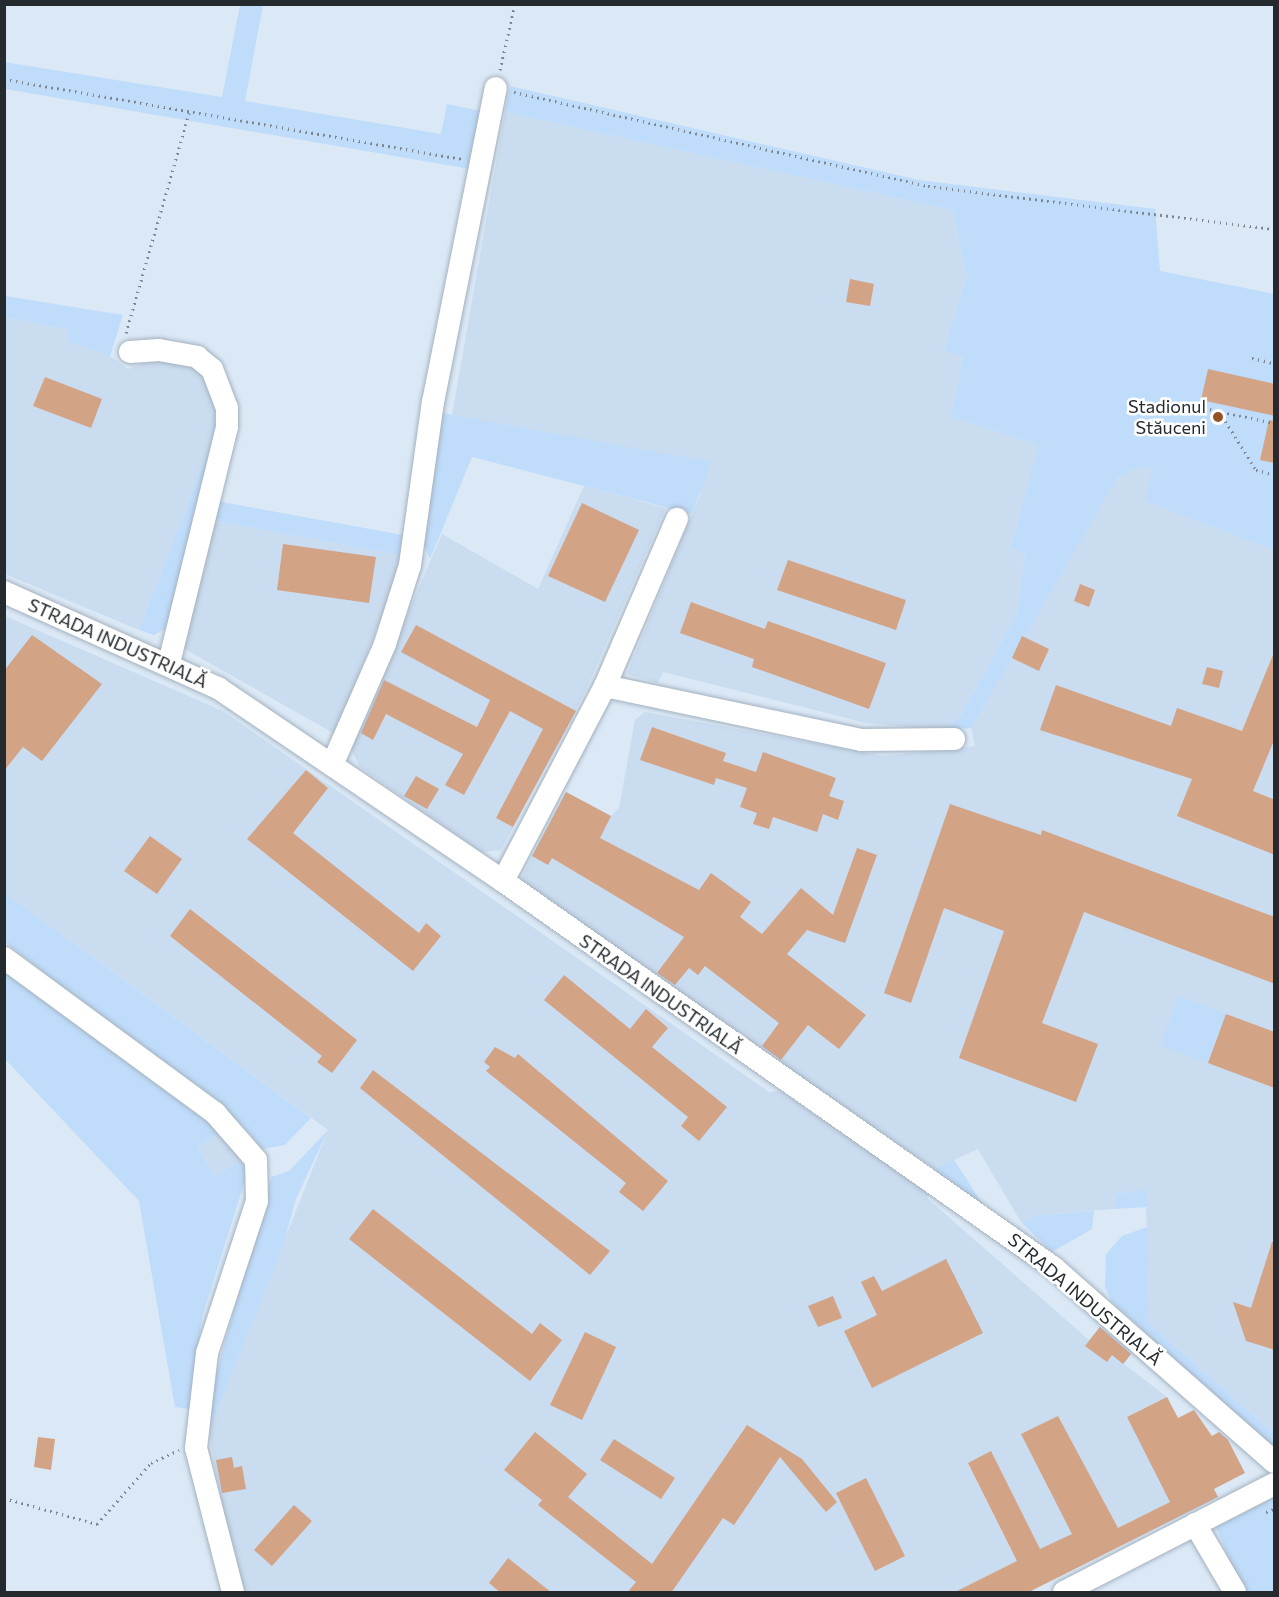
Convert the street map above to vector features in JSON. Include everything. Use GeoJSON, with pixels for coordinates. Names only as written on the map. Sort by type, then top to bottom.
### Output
{"type":"FeatureCollection","features":[{"type":"Feature","properties":{"kind":"street"},"geometry":{"type":"LineString","coordinates":[[332,765],[385,644],[410,565],[433,402],[479,162],[496,88]]}},
{"type":"Feature","properties":{"kind":"street"},"geometry":{"type":"LineString","coordinates":[[127,346],[197,357],[212,369],[227,408],[227,427],[169,663]]}},
{"type":"Feature","properties":{"kind":"street"},"geometry":{"type":"LineString","coordinates":[[503,881],[605,686],[677,519]]}},
{"type":"Feature","properties":{"kind":"street","name":"STRADA INDUSTRIALĂ"},"geometry":{"type":"LineString","coordinates":[[4,592],[169,663],[218,688],[503,881],[1054,1268],[1275,1462]]}},
{"type":"Feature","properties":{"kind":"street"},"geometry":{"type":"LineString","coordinates":[[605,686],[861,740],[954,739]]}},
{"type":"Feature","properties":{"kind":"street"},"geometry":{"type":"LineString","coordinates":[[4,958],[215,1113],[256,1160],[257,1201],[207,1353],[196,1448],[233,1593]]}},
{"type":"Feature","properties":{"kind":"street"},"geometry":{"type":"LineString","coordinates":[[1064,1593],[1275,1484]]}},
{"type":"Feature","properties":{"kind":"street"},"geometry":{"type":"LineString","coordinates":[[1196,1524],[1235,1593]]}},
{"type":"Feature","properties":{"kind":"path"},"geometry":{"type":"LineString","coordinates":[[515,4],[496,88],[928,186],[1275,229]]}},
{"type":"Feature","properties":{"kind":"path"},"geometry":{"type":"LineString","coordinates":[[4,79],[479,162]]}},
{"type":"Feature","properties":{"kind":"path"},"geometry":{"type":"LineString","coordinates":[[127,346],[189,113]]}},
{"type":"Feature","properties":{"kind":"path"},"geometry":{"type":"LineString","coordinates":[[1252,358],[1275,363]]}},
{"type":"Feature","properties":{"kind":"path"},"geometry":{"type":"LineString","coordinates":[[1204,408],[1275,423]]}},
{"type":"Feature","properties":{"kind":"path"},"geometry":{"type":"LineString","coordinates":[[1219,411],[1256,470],[1275,474]]}},
{"type":"Feature","properties":{"kind":"path"},"geometry":{"type":"LineString","coordinates":[[4,1498],[97,1524],[151,1462],[166,1451],[196,1448]]}},
{"type":"Feature","properties":{"kind":"shaded area"},"geometry":{"type":"Polygon","coordinates":[[[240,5],[263,5],[245,101],[441,134],[447,104],[481,111],[470,169],[5,89],[4,62],[222,97],[240,5]]]}},
{"type":"Feature","properties":{"kind":"shaded area"},"geometry":{"type":"Polygon","coordinates":[[[510,86],[919,180],[1155,209],[1160,271],[1274,294],[1274,550],[1145,501],[1152,469],[1139,467],[1118,477],[971,728],[946,730],[960,717],[1017,614],[1025,553],[1011,548],[1039,445],[951,417],[963,356],[944,350],[967,275],[952,210],[505,112],[510,86]]]}},
{"type":"Feature","properties":{"kind":"shaded area"},"geometry":{"type":"Polygon","coordinates":[[[505,112],[952,210],[967,275],[944,349],[963,356],[951,417],[1040,445],[1011,548],[1025,552],[1017,614],[960,717],[946,730],[866,723],[663,672],[658,683],[627,674],[701,492],[452,415],[505,112]]]}},
{"type":"Feature","properties":{"kind":"shaded area"},"geometry":{"type":"Polygon","coordinates":[[[5,296],[123,315],[110,356],[67,341],[69,330],[5,317],[5,296]]]}},
{"type":"Feature","properties":{"kind":"shaded area"},"geometry":{"type":"Polygon","coordinates":[[[4,317],[69,330],[67,341],[99,348],[128,369],[153,359],[177,359],[203,372],[217,398],[212,441],[139,630],[5,574],[4,317]]]}},
{"type":"Feature","properties":{"kind":"shaded area"},"geometry":{"type":"Polygon","coordinates":[[[438,412],[711,462],[692,514],[472,457],[430,559],[424,545],[438,412]]]}},
{"type":"Feature","properties":{"kind":"shaded area"},"geometry":{"type":"Polygon","coordinates":[[[212,421],[220,428],[167,628],[154,635],[139,630],[212,441],[212,421]]]}},
{"type":"Feature","properties":{"kind":"shaded area"},"geometry":{"type":"Polygon","coordinates":[[[1139,467],[1152,469],[1146,501],[1274,550],[1274,1434],[1148,1322],[1146,1189],[1116,1194],[1114,1209],[1038,1215],[1021,1222],[978,1149],[935,1169],[524,888],[522,877],[566,792],[611,816],[619,808],[635,720],[645,712],[883,756],[975,746],[971,728],[1095,511],[1118,477],[1139,467]]]}},
{"type":"Feature","properties":{"kind":"shaded area"},"geometry":{"type":"Polygon","coordinates":[[[584,486],[666,508],[585,692],[501,850],[481,852],[360,767],[350,747],[442,534],[538,589],[584,486]]]}},
{"type":"Feature","properties":{"kind":"shaded area"},"geometry":{"type":"Polygon","coordinates":[[[216,501],[403,535],[400,555],[211,520],[216,501]]]}},
{"type":"Feature","properties":{"kind":"shaded area"},"geometry":{"type":"Polygon","coordinates":[[[211,520],[400,555],[404,561],[335,734],[181,647],[211,520]]]}},
{"type":"Feature","properties":{"kind":"shaded area"},"geometry":{"type":"Polygon","coordinates":[[[5,616],[223,711],[769,1092],[780,1091],[930,1193],[927,1198],[1089,1340],[1100,1326],[1133,1352],[1124,1364],[1167,1397],[1218,1497],[1027,1592],[245,1592],[222,1509],[209,1430],[328,1130],[5,893],[5,616]]]}},
{"type":"Feature","properties":{"kind":"shaded area"},"geometry":{"type":"Polygon","coordinates":[[[5,893],[311,1118],[285,1145],[262,1149],[248,1131],[5,942],[5,893]]]}},
{"type":"Feature","properties":{"kind":"shaded area"},"geometry":{"type":"Polygon","coordinates":[[[4,966],[223,1131],[197,1147],[215,1176],[241,1161],[247,1174],[202,1317],[189,1409],[175,1407],[139,1201],[5,1059],[4,966]]]}},
{"type":"Feature","properties":{"kind":"shaded area"},"geometry":{"type":"Polygon","coordinates":[[[1179,996],[1226,1014],[1208,1063],[1160,1045],[1179,996]]]}},
{"type":"Feature","properties":{"kind":"shaded area"},"geometry":{"type":"Polygon","coordinates":[[[328,1130],[296,1199],[282,1249],[209,1430],[205,1415],[271,1177],[289,1171],[328,1130]]]}},
{"type":"Feature","properties":{"kind":"shaded area"},"geometry":{"type":"Polygon","coordinates":[[[223,1131],[241,1161],[215,1176],[197,1147],[223,1131]]]}},
{"type":"Feature","properties":{"kind":"shaded area"},"geometry":{"type":"Polygon","coordinates":[[[954,1160],[986,1209],[935,1169],[954,1160]]]}},
{"type":"Feature","properties":{"kind":"shaded area"},"geometry":{"type":"Polygon","coordinates":[[[1146,1189],[1147,1207],[1114,1209],[1116,1194],[1146,1189]]]}},
{"type":"Feature","properties":{"kind":"shaded area"},"geometry":{"type":"Polygon","coordinates":[[[1094,1211],[1092,1229],[1052,1252],[1021,1222],[1038,1215],[1094,1211]]]}},
{"type":"Feature","properties":{"kind":"shaded area"},"geometry":{"type":"Polygon","coordinates":[[[1147,1227],[1148,1322],[1274,1434],[1274,1450],[1112,1302],[1105,1287],[1106,1254],[1122,1236],[1147,1227]]]}},
{"type":"Feature","properties":{"kind":"shaded area"},"geometry":{"type":"Polygon","coordinates":[[[1274,1494],[1274,1592],[1243,1592],[1216,1527],[1274,1494]]]}},
{"type":"Feature","properties":{"kind":"building"},"geometry":{"type":"Polygon","coordinates":[[[850,279],[874,284],[870,306],[846,302],[850,279]]]}},
{"type":"Feature","properties":{"kind":"building"},"geometry":{"type":"Polygon","coordinates":[[[1208,369],[1275,384],[1275,416],[1201,400],[1208,369]]]}},
{"type":"Feature","properties":{"kind":"building"},"geometry":{"type":"Polygon","coordinates":[[[45,377],[102,399],[91,428],[33,406],[45,377]]]}},
{"type":"Feature","properties":{"kind":"building"},"geometry":{"type":"Polygon","coordinates":[[[1269,420],[1275,421],[1275,463],[1260,460],[1269,420]]]}},
{"type":"Feature","properties":{"kind":"building"},"geometry":{"type":"Polygon","coordinates":[[[582,503],[639,530],[605,602],[548,576],[582,503]]]}},
{"type":"Feature","properties":{"kind":"building"},"geometry":{"type":"Polygon","coordinates":[[[283,544],[376,557],[369,603],[277,590],[283,544]]]}},
{"type":"Feature","properties":{"kind":"building"},"geometry":{"type":"Polygon","coordinates":[[[788,560],[906,600],[896,630],[777,590],[788,560]]]}},
{"type":"Feature","properties":{"kind":"building"},"geometry":{"type":"Polygon","coordinates":[[[1080,584],[1095,590],[1089,607],[1074,601],[1080,584]]]}},
{"type":"Feature","properties":{"kind":"building"},"geometry":{"type":"Polygon","coordinates":[[[691,602],[765,629],[768,621],[886,663],[869,709],[752,667],[754,659],[680,633],[691,602]]]}},
{"type":"Feature","properties":{"kind":"building"},"geometry":{"type":"Polygon","coordinates":[[[416,625],[576,711],[513,827],[496,818],[543,729],[510,711],[464,795],[445,785],[463,754],[386,714],[373,740],[361,733],[384,680],[477,727],[490,700],[401,652],[416,625]]]}},
{"type":"Feature","properties":{"kind":"building"},"geometry":{"type":"Polygon","coordinates":[[[32,635],[102,684],[42,761],[23,747],[4,771],[4,671],[32,635]]]}},
{"type":"Feature","properties":{"kind":"building"},"geometry":{"type":"Polygon","coordinates":[[[1022,636],[1049,649],[1039,671],[1012,658],[1022,636]]]}},
{"type":"Feature","properties":{"kind":"building"},"geometry":{"type":"Polygon","coordinates":[[[1275,650],[1275,738],[1253,791],[1275,800],[1275,855],[1177,816],[1192,779],[1040,730],[1056,685],[1171,726],[1177,708],[1242,731],[1275,650]]]}},
{"type":"Feature","properties":{"kind":"building"},"geometry":{"type":"Polygon","coordinates":[[[1207,667],[1223,671],[1219,688],[1202,684],[1207,667]]]}},
{"type":"Feature","properties":{"kind":"building"},"geometry":{"type":"Polygon","coordinates":[[[652,727],[726,753],[723,761],[756,772],[763,752],[836,778],[829,796],[844,801],[838,820],[823,814],[817,832],[773,817],[769,829],[753,824],[757,813],[740,807],[747,788],[716,778],[714,785],[640,760],[652,727]]]}},
{"type":"Feature","properties":{"kind":"building"},"geometry":{"type":"Polygon","coordinates":[[[306,770],[328,788],[293,833],[419,933],[426,923],[441,936],[413,971],[247,839],[306,770]]]}},
{"type":"Feature","properties":{"kind":"building"},"geometry":{"type":"Polygon","coordinates":[[[416,776],[439,789],[427,809],[404,796],[416,776]]]}},
{"type":"Feature","properties":{"kind":"building"},"geometry":{"type":"Polygon","coordinates":[[[566,792],[611,816],[600,838],[699,890],[711,873],[751,902],[740,917],[762,934],[801,888],[833,915],[857,848],[877,855],[845,943],[807,930],[787,954],[866,1015],[839,1049],[808,1025],[781,1060],[762,1046],[779,1023],[705,966],[698,975],[689,968],[675,985],[657,973],[684,937],[552,858],[548,865],[532,856],[566,792]]]}},
{"type":"Feature","properties":{"kind":"building"},"geometry":{"type":"Polygon","coordinates":[[[950,804],[1041,835],[1042,830],[1275,917],[1275,984],[1084,912],[1042,1023],[1098,1044],[1076,1102],[959,1058],[1004,931],[944,908],[911,1003],[884,993],[950,804]]]}},
{"type":"Feature","properties":{"kind":"building"},"geometry":{"type":"Polygon","coordinates":[[[150,836],[182,859],[157,894],[124,871],[150,836]]]}},
{"type":"Feature","properties":{"kind":"building"},"geometry":{"type":"Polygon","coordinates":[[[190,909],[357,1040],[332,1073],[317,1062],[322,1056],[170,936],[190,909]]]}},
{"type":"Feature","properties":{"kind":"building"},"geometry":{"type":"Polygon","coordinates":[[[564,975],[630,1029],[646,1009],[668,1028],[652,1047],[727,1107],[699,1141],[681,1126],[688,1117],[544,1000],[564,975]]]}},
{"type":"Feature","properties":{"kind":"building"},"geometry":{"type":"Polygon","coordinates":[[[1226,1014],[1275,1032],[1275,1088],[1208,1063],[1226,1014]]]}},
{"type":"Feature","properties":{"kind":"building"},"geometry":{"type":"Polygon","coordinates":[[[495,1047],[515,1058],[518,1054],[668,1181],[643,1211],[619,1192],[626,1183],[486,1071],[490,1067],[484,1062],[495,1047]]]}},
{"type":"Feature","properties":{"kind":"building"},"geometry":{"type":"Polygon","coordinates":[[[373,1070],[610,1251],[590,1275],[360,1088],[373,1070]]]}},
{"type":"Feature","properties":{"kind":"building"},"geometry":{"type":"Polygon","coordinates":[[[373,1209],[532,1334],[540,1323],[562,1340],[530,1381],[349,1239],[373,1209]]]}},
{"type":"Feature","properties":{"kind":"building"},"geometry":{"type":"Polygon","coordinates":[[[1272,1242],[1275,1242],[1275,1350],[1246,1341],[1233,1302],[1251,1308],[1272,1242]]]}},
{"type":"Feature","properties":{"kind":"building"},"geometry":{"type":"Polygon","coordinates":[[[946,1259],[983,1333],[872,1388],[844,1331],[877,1315],[861,1282],[874,1276],[882,1291],[946,1259]]]}},
{"type":"Feature","properties":{"kind":"building"},"geometry":{"type":"Polygon","coordinates":[[[833,1296],[842,1318],[818,1327],[808,1306],[833,1296]]]}},
{"type":"Feature","properties":{"kind":"building"},"geometry":{"type":"Polygon","coordinates":[[[1100,1327],[1131,1354],[1123,1364],[1112,1355],[1107,1362],[1085,1346],[1100,1327]]]}},
{"type":"Feature","properties":{"kind":"building"},"geometry":{"type":"Polygon","coordinates":[[[585,1332],[616,1347],[582,1420],[550,1405],[585,1332]]]}},
{"type":"Feature","properties":{"kind":"building"},"geometry":{"type":"Polygon","coordinates":[[[1167,1397],[1178,1418],[1194,1410],[1212,1436],[1219,1432],[1228,1440],[1245,1473],[1214,1489],[1218,1497],[1027,1593],[953,1593],[1017,1561],[968,1463],[991,1451],[1040,1549],[1072,1534],[1021,1434],[1058,1416],[1118,1528],[1170,1502],[1127,1417],[1167,1397]]]}},
{"type":"Feature","properties":{"kind":"building"},"geometry":{"type":"Polygon","coordinates":[[[747,1425],[802,1459],[837,1502],[826,1512],[780,1457],[734,1525],[723,1518],[671,1593],[627,1593],[636,1582],[538,1505],[542,1500],[504,1470],[535,1432],[587,1474],[568,1497],[652,1564],[747,1425]]]}},
{"type":"Feature","properties":{"kind":"building"},"geometry":{"type":"Polygon","coordinates":[[[38,1437],[55,1439],[51,1470],[34,1467],[38,1437]]]}},
{"type":"Feature","properties":{"kind":"building"},"geometry":{"type":"Polygon","coordinates":[[[614,1439],[675,1478],[661,1499],[600,1460],[614,1439]]]}},
{"type":"Feature","properties":{"kind":"building"},"geometry":{"type":"Polygon","coordinates":[[[232,1457],[234,1468],[242,1466],[246,1489],[222,1493],[216,1460],[232,1457]]]}},
{"type":"Feature","properties":{"kind":"building"},"geometry":{"type":"Polygon","coordinates":[[[866,1478],[905,1556],[875,1571],[836,1493],[866,1478]]]}},
{"type":"Feature","properties":{"kind":"building"},"geometry":{"type":"Polygon","coordinates":[[[294,1505],[312,1521],[272,1566],[254,1550],[294,1505]]]}},
{"type":"Feature","properties":{"kind":"building"},"geometry":{"type":"Polygon","coordinates":[[[508,1558],[552,1593],[501,1593],[489,1583],[508,1558]]]}},
{"type":"Feature","properties":{"kind":"place","name":"Stadionul Stăuceni"},"geometry":{"type":"Point","coordinates":[1218,417]}}]}
